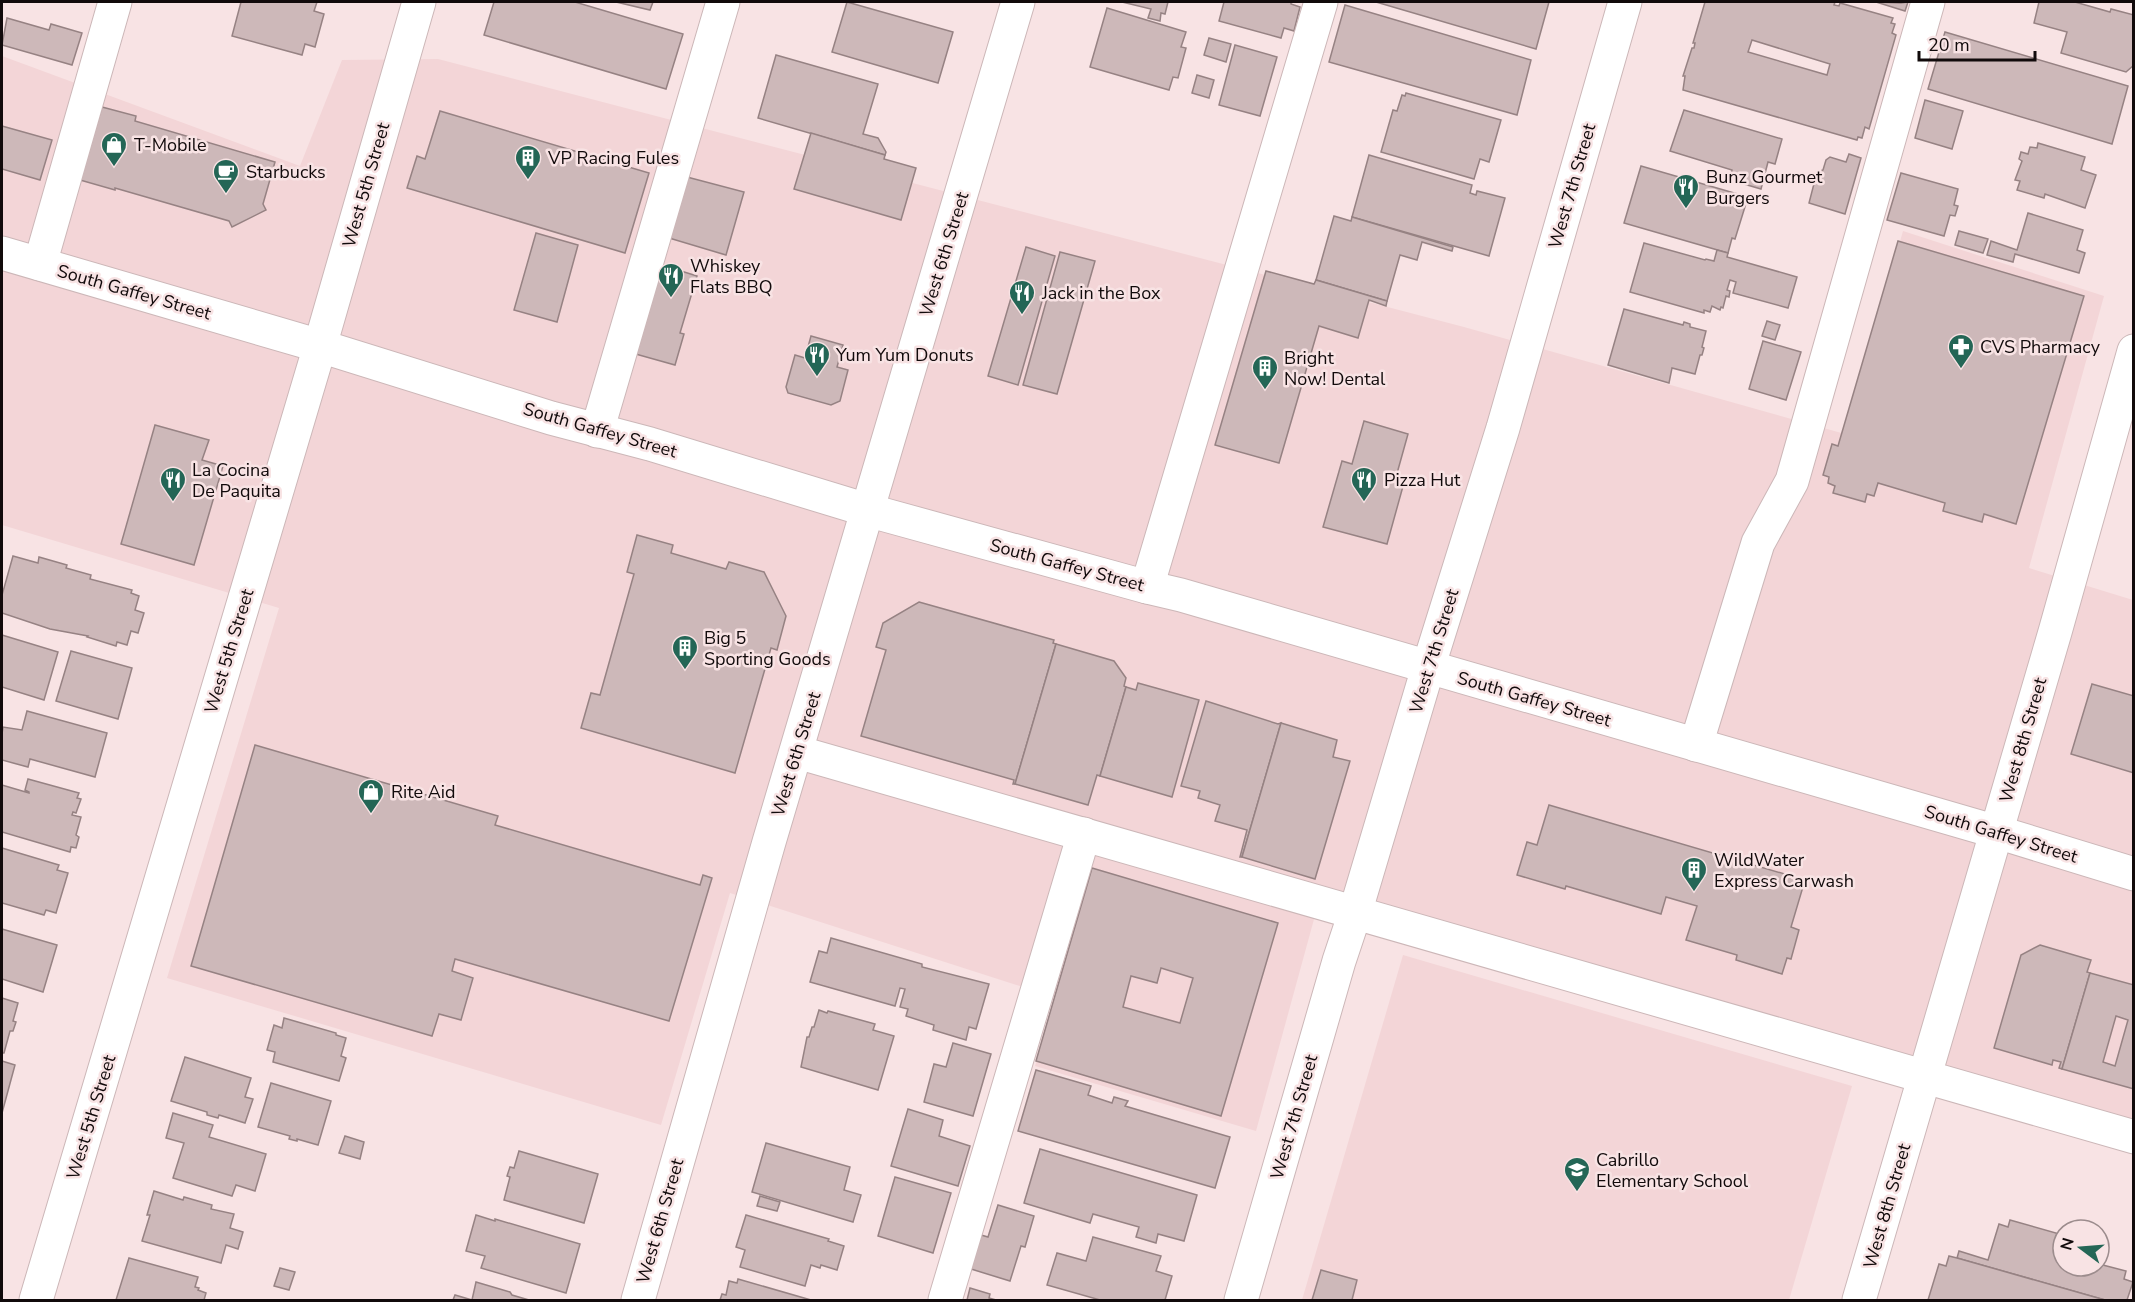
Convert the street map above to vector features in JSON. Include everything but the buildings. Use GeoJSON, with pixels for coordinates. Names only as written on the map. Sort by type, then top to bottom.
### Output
{"type":"FeatureCollection","features":[{"type":"Feature","properties":{"kind":"street"},"geometry":{"type":"LineString","coordinates":[[40,264],[115,2]]}},
{"type":"Feature","properties":{"kind":"street","name":"West 5th Street"},"geometry":{"type":"LineString","coordinates":[[36,1300],[320,346],[419,2]]}},
{"type":"Feature","properties":{"kind":"street"},"geometry":{"type":"LineString","coordinates":[[597,431],[723,2]]}},
{"type":"Feature","properties":{"kind":"street","name":"West 6th Street"},"geometry":{"type":"LineString","coordinates":[[638,1300],[769,842],[1018,2]]}},
{"type":"Feature","properties":{"kind":"street"},"geometry":{"type":"LineString","coordinates":[[1147,587],[1321,2]]}},
{"type":"Feature","properties":{"kind":"street","name":"West 7th Street"},"geometry":{"type":"LineString","coordinates":[[1240,1300],[1339,961],[1503,428],[1625,2]]}},
{"type":"Feature","properties":{"kind":"street"},"geometry":{"type":"LineString","coordinates":[[1696,745],[1758,543],[1792,481],[1928,2]]}},
{"type":"Feature","properties":{"kind":"street","name":"South Gaffey Street"},"geometry":{"type":"LineString","coordinates":[[2,253],[867,510],[1181,595],[1997,832],[2133,874]]}},
{"type":"Feature","properties":{"kind":"street","name":"West 8th Street"},"geometry":{"type":"LineString","coordinates":[[1859,1300],[1997,832],[2133,351]]}},
{"type":"Feature","properties":{"kind":"street"},"geometry":{"type":"LineString","coordinates":[[797,752],[2133,1137]]}},
{"type":"Feature","properties":{"kind":"street"},"geometry":{"type":"LineString","coordinates":[[945,1300],[1084,834]]}},
{"type":"Feature","properties":{"kind":"shaded area"},"geometry":{"type":"Polygon","coordinates":[[[2,56],[300,166],[342,60],[438,59],[1464,327],[1845,434],[1903,231],[2104,296],[2029,568],[2133,600],[2133,1130],[1322,890],[1256,1131],[1035,1066],[1057,998],[730,893],[661,1125],[167,978],[279,608],[2,525],[2,56]]]}},
{"type":"Feature","properties":{"kind":"shaded area","name":"Cabrillo Elementary School"},"geometry":{"type":"Polygon","coordinates":[[[1403,955],[1852,1086],[1789,1300],[1302,1300],[1403,955]]]}},
{"type":"Feature","properties":{"kind":"place","name":"T-Mobile"},"geometry":{"type":"Point","coordinates":[114,168]}},
{"type":"Feature","properties":{"kind":"place","name":"VP Racing Fules"},"geometry":{"type":"Point","coordinates":[528,181]}},
{"type":"Feature","properties":{"kind":"place","name":"Starbucks"},"geometry":{"type":"Point","coordinates":[226,195]}},
{"type":"Feature","properties":{"kind":"place","name":"Bunz Gourmet Burgers"},"geometry":{"type":"Point","coordinates":[1686,210]}},
{"type":"Feature","properties":{"kind":"place","name":"Whiskey Flats BBQ"},"geometry":{"type":"Point","coordinates":[671,299]}},
{"type":"Feature","properties":{"kind":"place","name":"Jack in the Box"},"geometry":{"type":"Point","coordinates":[1022,316]}},
{"type":"Feature","properties":{"kind":"place","name":"CVS Pharmacy"},"geometry":{"type":"Point","coordinates":[1961,370]}},
{"type":"Feature","properties":{"kind":"place","name":"Yum Yum Donuts"},"geometry":{"type":"Point","coordinates":[817,378]}},
{"type":"Feature","properties":{"kind":"place","name":"Bright Now! Dental"},"geometry":{"type":"Point","coordinates":[1265,391]}},
{"type":"Feature","properties":{"kind":"place","name":"La Cocina De Paquita"},"geometry":{"type":"Point","coordinates":[173,503]}},
{"type":"Feature","properties":{"kind":"place","name":"Pizza Hut"},"geometry":{"type":"Point","coordinates":[1364,503]}},
{"type":"Feature","properties":{"kind":"place","name":"Big 5 Sporting Goods"},"geometry":{"type":"Point","coordinates":[685,671]}},
{"type":"Feature","properties":{"kind":"place","name":"Rite Aid"},"geometry":{"type":"Point","coordinates":[371,815]}},
{"type":"Feature","properties":{"kind":"place","name":"WildWater Express Carwash"},"geometry":{"type":"Point","coordinates":[1694,893]}},
{"type":"Feature","properties":{"kind":"place","name":"Cabrillo Elementary School"},"geometry":{"type":"Point","coordinates":[1577,1193]}}]}
